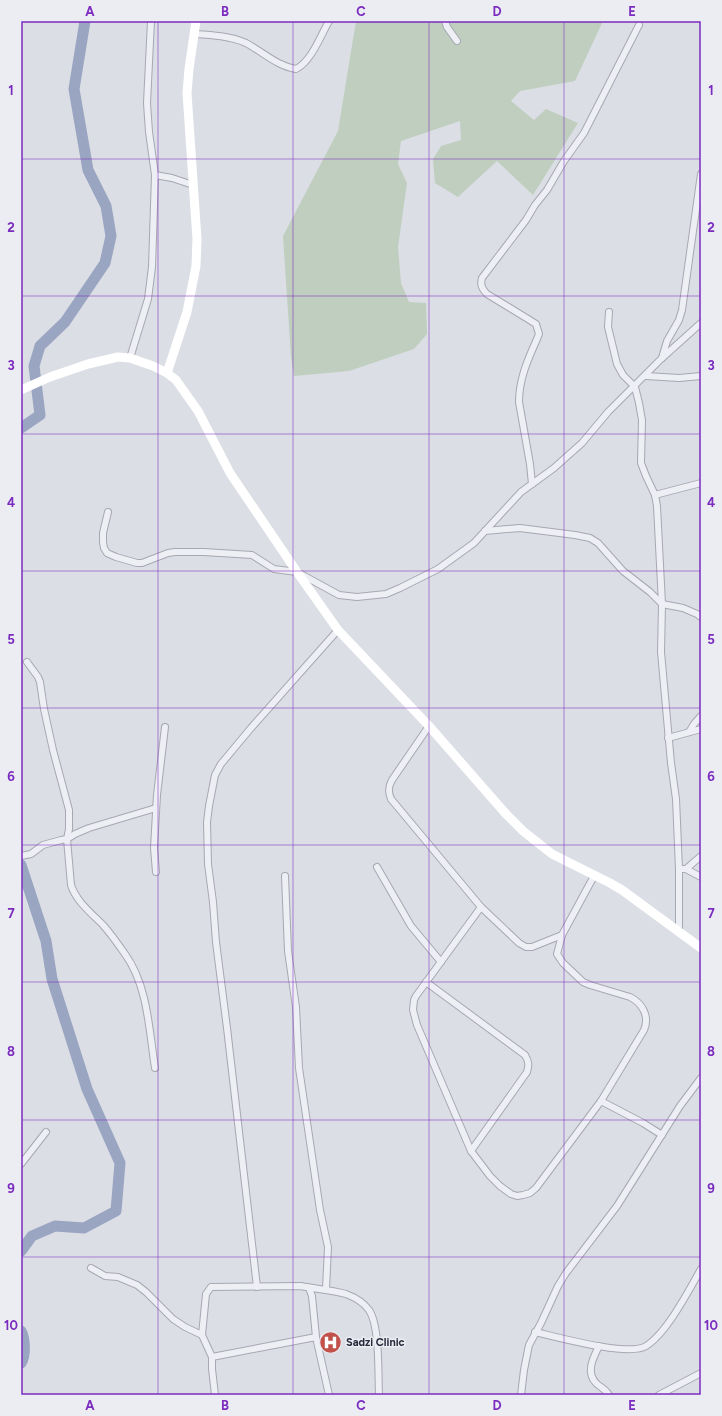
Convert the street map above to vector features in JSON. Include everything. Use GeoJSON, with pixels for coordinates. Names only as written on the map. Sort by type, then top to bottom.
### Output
{"type":"FeatureCollection","features":[{"type":"Feature","properties":{"kind":"street"},"geometry":{"type":"LineString","coordinates":[[130,358],[148,299],[152,267],[155,175],[147,103],[151,21]]}},
{"type":"Feature","properties":{"kind":"street"},"geometry":{"type":"LineString","coordinates":[[167,373],[187,312],[196,266],[197,239],[187,88],[196,21]]}},
{"type":"Feature","properties":{"kind":"street"},"geometry":{"type":"LineString","coordinates":[[194,34],[217,35],[245,43],[282,65],[296,69],[302,66],[309,58],[329,21]]}},
{"type":"Feature","properties":{"kind":"street"},"geometry":{"type":"LineString","coordinates":[[445,21],[447,27],[457,41]]}},
{"type":"Feature","properties":{"kind":"street"},"geometry":{"type":"LineString","coordinates":[[532,484],[519,395],[522,376],[538,339],[538,330],[536,324],[528,318],[487,294],[482,288],[481,282],[482,278],[526,220],[535,204],[547,190],[564,161],[584,132],[639,24]]}},
{"type":"Feature","properties":{"kind":"street"},"geometry":{"type":"LineString","coordinates":[[661,360],[667,341],[679,320],[682,310],[701,174]]}},
{"type":"Feature","properties":{"kind":"street"},"geometry":{"type":"LineString","coordinates":[[155,175],[172,178],[193,185]]}},
{"type":"Feature","properties":{"kind":"street"},"geometry":{"type":"LineString","coordinates":[[609,312],[608,327],[620,371],[635,387],[642,420],[641,464],[655,495],[658,516],[662,604],[661,652],[668,738],[676,799],[682,869],[679,932]]}},
{"type":"Feature","properties":{"kind":"street"},"geometry":{"type":"LineString","coordinates":[[108,512],[103,532],[103,545],[107,554],[116,557],[142,563],[168,553],[175,552],[252,555],[274,569],[297,572],[339,596],[357,597],[380,595],[400,588],[438,569],[470,546],[512,501],[554,468],[582,443],[608,412],[701,323]]}},
{"type":"Feature","properties":{"kind":"street"},"geometry":{"type":"LineString","coordinates":[[24,389],[50,377],[88,364],[118,357],[130,358],[153,366],[167,373],[176,380],[198,411],[230,473],[338,630],[429,726],[506,814],[523,831],[552,854],[622,890],[701,948]]}},
{"type":"Feature","properties":{"kind":"street"},"geometry":{"type":"LineString","coordinates":[[646,376],[679,378],[701,376]]}},
{"type":"Feature","properties":{"kind":"street"},"geometry":{"type":"LineString","coordinates":[[655,495],[701,483]]}},
{"type":"Feature","properties":{"kind":"street"},"geometry":{"type":"LineString","coordinates":[[485,531],[520,528],[575,534],[590,538],[598,544],[623,571],[650,592],[662,604],[683,608],[701,617]]}},
{"type":"Feature","properties":{"kind":"street"},"geometry":{"type":"LineString","coordinates":[[257,1288],[208,864],[207,828],[209,806],[215,775],[221,764],[338,630]]}},
{"type":"Feature","properties":{"kind":"street"},"geometry":{"type":"LineString","coordinates":[[27,662],[40,682],[44,709],[58,773],[69,810],[69,829],[67,839],[71,885],[75,894],[118,944],[138,977],[144,1000],[155,1068]]}},
{"type":"Feature","properties":{"kind":"street"},"geometry":{"type":"LineString","coordinates":[[689,732],[701,716]]}},
{"type":"Feature","properties":{"kind":"street"},"geometry":{"type":"LineString","coordinates":[[429,726],[389,785],[391,799],[481,907],[523,946],[532,947],[562,936]]}},
{"type":"Feature","properties":{"kind":"street"},"geometry":{"type":"LineString","coordinates":[[156,872],[154,848],[156,808],[165,727]]}},
{"type":"Feature","properties":{"kind":"street"},"geometry":{"type":"LineString","coordinates":[[668,738],[701,729]]}},
{"type":"Feature","properties":{"kind":"street"},"geometry":{"type":"LineString","coordinates":[[21,856],[31,854],[43,845],[67,839],[74,834],[89,828],[156,808]]}},
{"type":"Feature","properties":{"kind":"street"},"geometry":{"type":"LineString","coordinates":[[682,869],[701,856]]}},
{"type":"Feature","properties":{"kind":"street"},"geometry":{"type":"LineString","coordinates":[[377,867],[411,926],[441,962]]}},
{"type":"Feature","properties":{"kind":"street"},"geometry":{"type":"LineString","coordinates":[[682,869],[701,877]]}},
{"type":"Feature","properties":{"kind":"street"},"geometry":{"type":"LineString","coordinates":[[285,876],[288,951],[296,1007],[299,1068],[320,1210],[328,1247],[326,1289]]}},
{"type":"Feature","properties":{"kind":"street"},"geometry":{"type":"LineString","coordinates":[[481,907],[414,1000],[413,1010],[423,1042],[471,1150],[490,1176],[500,1186],[511,1194],[517,1196],[530,1193],[536,1188],[601,1101],[644,1030],[646,1022],[646,1016],[640,1004],[630,997],[590,985],[577,978],[557,954],[562,936],[594,876]]}},
{"type":"Feature","properties":{"kind":"street"},"geometry":{"type":"LineString","coordinates":[[426,982],[525,1055],[528,1060],[529,1066],[526,1072],[471,1150]]}},
{"type":"Feature","properties":{"kind":"street"},"geometry":{"type":"LineString","coordinates":[[521,1395],[527,1350],[530,1341],[566,1273],[617,1206],[680,1106],[701,1078]]}},
{"type":"Feature","properties":{"kind":"street"},"geometry":{"type":"LineString","coordinates":[[601,1101],[637,1119],[662,1135]]}},
{"type":"Feature","properties":{"kind":"street"},"geometry":{"type":"LineString","coordinates":[[21,1164],[46,1132]]}},
{"type":"Feature","properties":{"kind":"street"},"geometry":{"type":"LineString","coordinates":[[91,1268],[105,1276],[118,1277],[137,1286],[146,1292],[173,1319],[185,1327],[202,1335]]}},
{"type":"Feature","properties":{"kind":"street"},"geometry":{"type":"LineString","coordinates":[[535,1332],[599,1346],[635,1350],[647,1346],[666,1325],[701,1269]]}},
{"type":"Feature","properties":{"kind":"street"},"geometry":{"type":"LineString","coordinates":[[215,1395],[212,1357],[202,1335],[206,1294],[211,1287],[257,1288],[301,1286],[326,1289],[347,1295],[362,1303],[368,1309],[375,1328],[379,1395]]}},
{"type":"Feature","properties":{"kind":"street"},"geometry":{"type":"LineString","coordinates":[[309,1288],[312,1296],[316,1337],[328,1395]]}},
{"type":"Feature","properties":{"kind":"street"},"geometry":{"type":"LineString","coordinates":[[212,1357],[316,1337]]}},
{"type":"Feature","properties":{"kind":"street"},"geometry":{"type":"LineString","coordinates":[[599,1346],[591,1367],[591,1376],[609,1395]]}},
{"type":"Feature","properties":{"kind":"street"},"geometry":{"type":"LineString","coordinates":[[660,1395],[701,1373]]}},
{"type":"Feature","properties":{"kind":"green space"},"geometry":{"type":"Polygon","coordinates":[[[356,21],[603,21],[575,81],[520,91],[511,101],[534,120],[546,109],[578,123],[533,195],[497,161],[458,197],[435,183],[433,159],[441,146],[461,140],[460,121],[401,141],[398,164],[407,183],[398,247],[401,283],[409,302],[426,303],[427,334],[414,349],[349,371],[294,376],[291,357],[283,236],[338,131],[356,21]]]}},
{"type":"Feature","properties":{"kind":"waterway"},"geometry":{"type":"LineString","coordinates":[[21,428],[40,415],[34,366],[40,346],[65,322],[105,263],[111,236],[106,206],[88,170],[74,89],[85,21]]}},
{"type":"Feature","properties":{"kind":"waterway"},"geometry":{"type":"LineString","coordinates":[[21,865],[46,941],[52,979],[87,1089],[120,1163],[116,1211],[84,1228],[55,1226],[32,1236],[21,1251]]}},
{"type":"Feature","properties":{"kind":"waterway"},"geometry":{"type":"LineString","coordinates":[[21,1331],[24,1347],[24,1356],[21,1363]]}},
{"type":"Feature","properties":{"kind":"place","name":"Sadzi Clinic"},"geometry":{"type":"Point","coordinates":[330,1342]}}]}
